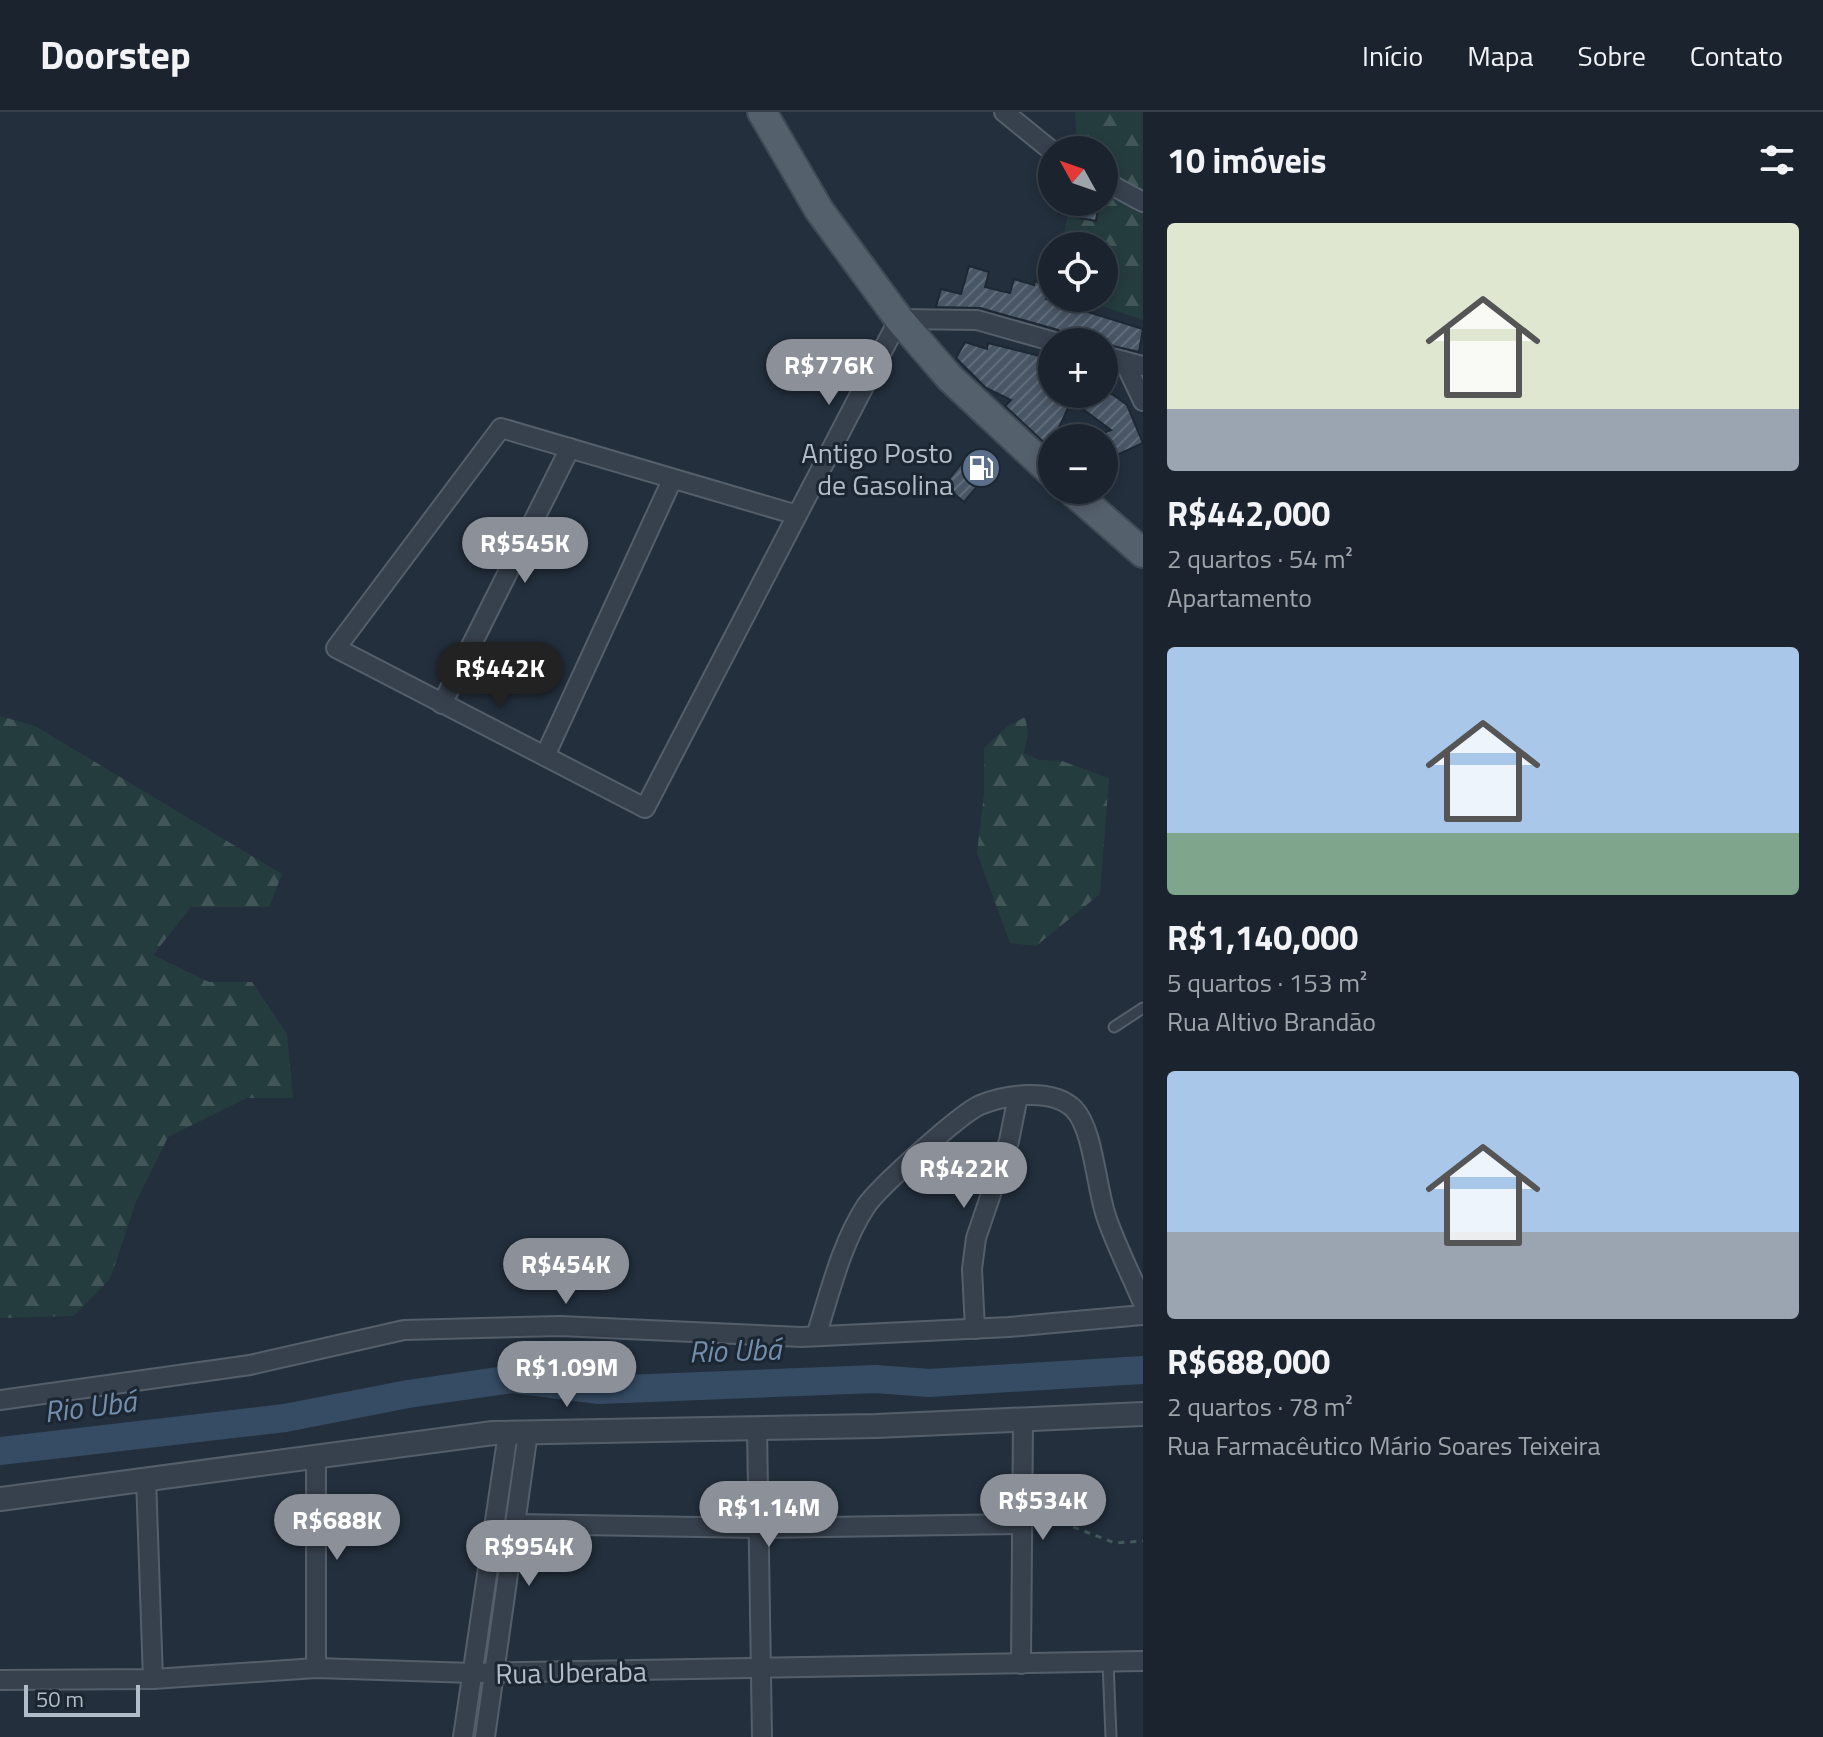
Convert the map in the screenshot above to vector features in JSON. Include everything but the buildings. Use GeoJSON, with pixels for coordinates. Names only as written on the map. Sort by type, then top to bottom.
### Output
{"type":"FeatureCollection","features":[{"type":"Feature","properties":{"kind":"main road"},"geometry":{"type":"LineString","coordinates":[[762,112],[819,210],[899,319],[950,378],[1038,460]]}},
{"type":"Feature","properties":{"kind":"main road"},"geometry":{"type":"LineString","coordinates":[[1087,504],[1143,553]]}},
{"type":"Feature","properties":{"kind":"street"},"geometry":{"type":"LineString","coordinates":[[1004,112],[1038,140]]}},
{"type":"Feature","properties":{"kind":"street"},"geometry":{"type":"LineString","coordinates":[[1118,189],[1143,202]]}},
{"type":"Feature","properties":{"kind":"street"},"geometry":{"type":"LineString","coordinates":[[797,515],[501,428],[336,648],[645,808],[899,319],[977,320],[1038,337]]}},
{"type":"Feature","properties":{"kind":"street"},"geometry":{"type":"LineString","coordinates":[[1118,360],[1143,366]]}},
{"type":"Feature","properties":{"kind":"street"},"geometry":{"type":"LineString","coordinates":[[1124,361],[1143,401]]}},
{"type":"Feature","properties":{"kind":"street"},"geometry":{"type":"LineString","coordinates":[[442,704],[570,448]]}},
{"type":"Feature","properties":{"kind":"street"},"geometry":{"type":"LineString","coordinates":[[545,756],[672,480]]}},
{"type":"Feature","properties":{"kind":"street"},"geometry":{"type":"LineString","coordinates":[[975,1329],[972,1269],[976,1238],[1009,1141],[1018,1096]]}},
{"type":"Feature","properties":{"kind":"street"},"geometry":{"type":"LineString","coordinates":[[816,1336],[843,1254],[867,1204],[922,1151],[977,1106],[1018,1096],[1052,1098],[1073,1108],[1086,1128],[1107,1218],[1143,1303]]}},
{"type":"Feature","properties":{"kind":"street"},"geometry":{"type":"LineString","coordinates":[[0,1400],[250,1365],[404,1330],[560,1326],[816,1336],[975,1329],[1143,1315]]}},
{"type":"Feature","properties":{"kind":"street"},"geometry":{"type":"LineString","coordinates":[[0,1499],[316,1456],[518,1433],[876,1426],[1143,1414]]}},
{"type":"Feature","properties":{"kind":"street"},"geometry":{"type":"LineString","coordinates":[[1021,1664],[1023,1419]]}},
{"type":"Feature","properties":{"kind":"street"},"geometry":{"type":"LineString","coordinates":[[757,1428],[762,1737]]}},
{"type":"Feature","properties":{"kind":"street"},"geometry":{"type":"LineString","coordinates":[[485,1737],[517,1524],[518,1433]]}},
{"type":"Feature","properties":{"kind":"street"},"geometry":{"type":"LineString","coordinates":[[463,1737],[518,1433]]}},
{"type":"Feature","properties":{"kind":"street"},"geometry":{"type":"LineString","coordinates":[[316,1456],[316,1668]]}},
{"type":"Feature","properties":{"kind":"street"},"geometry":{"type":"LineString","coordinates":[[146,1478],[153,1679]]}},
{"type":"Feature","properties":{"kind":"street"},"geometry":{"type":"LineString","coordinates":[[517,1524],[759,1528],[1022,1524]]}},
{"type":"Feature","properties":{"kind":"street","name":"Rua Uberaba"},"geometry":{"type":"LineString","coordinates":[[0,1680],[153,1679],[316,1668],[496,1673],[1143,1661]]}},
{"type":"Feature","properties":{"kind":"lane"},"geometry":{"type":"LineString","coordinates":[[1114,1027],[1143,1008]]}},
{"type":"Feature","properties":{"kind":"lane"},"geometry":{"type":"LineString","coordinates":[[1108,1662],[1111,1737]]}},
{"type":"Feature","properties":{"kind":"path"},"geometry":{"type":"LineString","coordinates":[[1022,1524],[1063,1523],[1115,1543],[1143,1541]]}},
{"type":"Feature","properties":{"kind":"green space"},"geometry":{"type":"Polygon","coordinates":[[[1075,112],[1143,112],[1143,320],[1118,312],[1118,232],[1065,232],[1067,216],[1118,216],[1118,136],[1076,136],[1075,112]]]}},
{"type":"Feature","properties":{"kind":"green space"},"geometry":{"type":"Polygon","coordinates":[[[0,716],[35,726],[282,874],[269,907],[191,907],[153,955],[209,982],[252,982],[287,1034],[293,1098],[247,1098],[168,1137],[136,1202],[110,1279],[74,1316],[0,1318],[0,716]]]}},
{"type":"Feature","properties":{"kind":"green space"},"geometry":{"type":"Polygon","coordinates":[[[1025,717],[1028,733],[1024,753],[1039,760],[1062,761],[1109,778],[1100,894],[1036,946],[1010,943],[977,853],[984,794],[984,748],[1008,726],[1025,717]]]}},
{"type":"Feature","properties":{"kind":"waterway","name":"Rio Ubá"},"geometry":{"type":"LineString","coordinates":[[0,1451],[285,1418],[408,1394],[513,1379],[599,1390],[875,1379],[929,1383],[1143,1370]]}},
{"type":"Feature","properties":{"kind":"place","name":"Antigo Posto de Gasolina"},"geometry":{"type":"Point","coordinates":[981,468]}}]}
